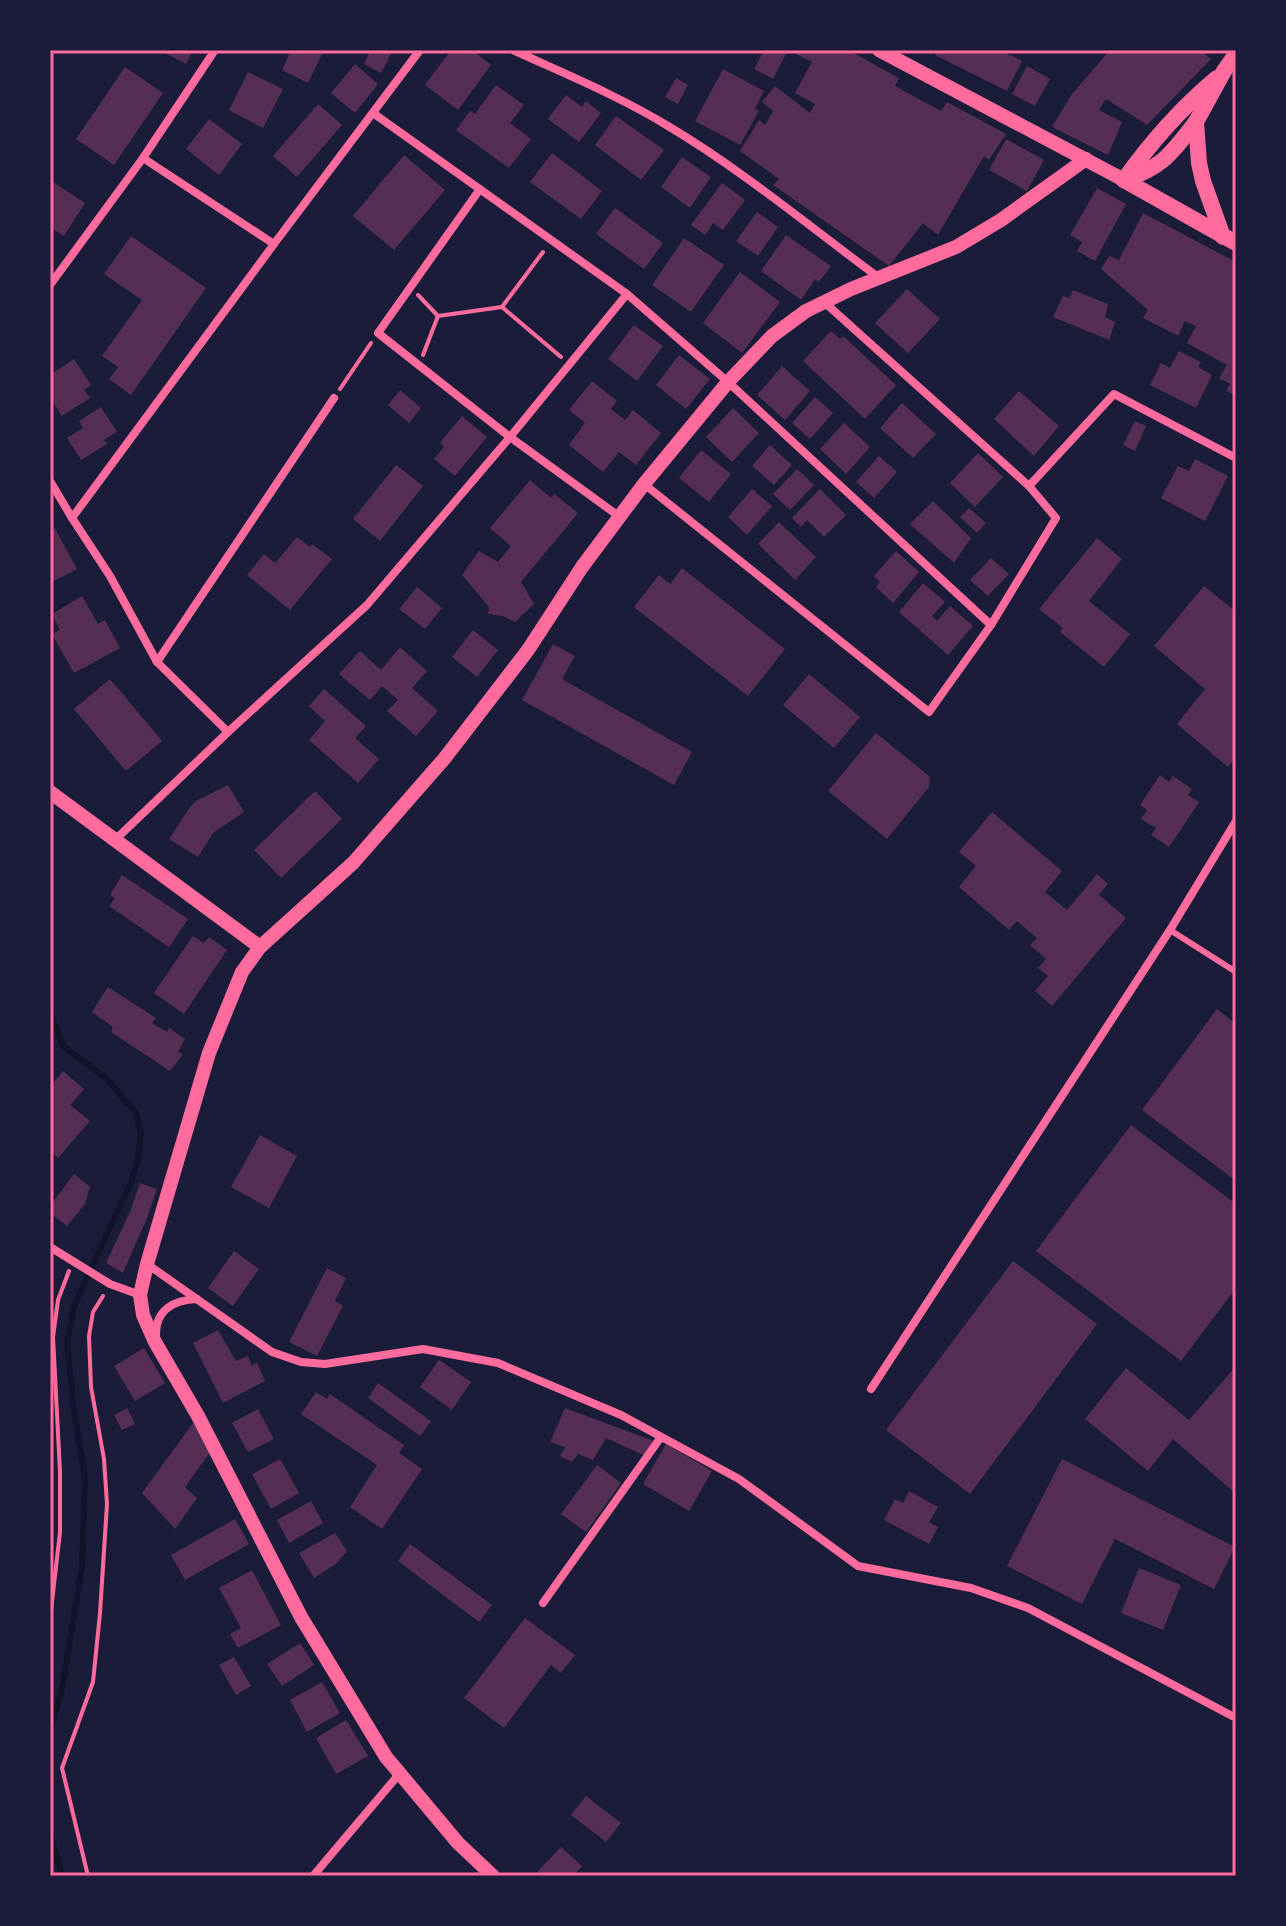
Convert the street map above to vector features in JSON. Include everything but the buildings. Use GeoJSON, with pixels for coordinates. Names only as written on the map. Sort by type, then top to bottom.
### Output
{"type":"FeatureCollection","features":[{"type":"Feature","properties":{"kind":"main road"},"geometry":{"type":"LineString","coordinates":[[1124,180],[1142,174],[1171,154],[1196,122],[1236,54]]}},
{"type":"Feature","properties":{"kind":"main road"},"geometry":{"type":"LineString","coordinates":[[1124,180],[1172,119],[1224,71]]}},
{"type":"Feature","properties":{"kind":"main road"},"geometry":{"type":"LineString","coordinates":[[1196,122],[1201,172],[1230,240]]}},
{"type":"Feature","properties":{"kind":"main road"},"geometry":{"type":"LineString","coordinates":[[1124,180],[1230,240]]}},
{"type":"Feature","properties":{"kind":"street"},"geometry":{"type":"LineString","coordinates":[[50,285],[143,158],[215,50]]}},
{"type":"Feature","properties":{"kind":"street"},"geometry":{"type":"LineString","coordinates":[[72,518],[420,50]]}},
{"type":"Feature","properties":{"kind":"street"},"geometry":{"type":"LineString","coordinates":[[513,50],[639,109],[670,127],[879,278]]}},
{"type":"Feature","properties":{"kind":"street"},"geometry":{"type":"LineString","coordinates":[[879,50],[1124,180]]}},
{"type":"Feature","properties":{"kind":"street"},"geometry":{"type":"LineString","coordinates":[[373,113],[627,294],[728,382],[991,625]]}},
{"type":"Feature","properties":{"kind":"street"},"geometry":{"type":"LineString","coordinates":[[143,158],[274,244]]}},
{"type":"Feature","properties":{"kind":"street"},"geometry":{"type":"LineString","coordinates":[[493,1876],[458,1843],[386,1757],[301,1617],[143,1315],[140,1295],[147,1264],[209,1053],[242,972],[260,947],[353,863],[444,759],[528,650],[582,567],[644,484],[728,382],[772,336],[824,302],[956,247],[1001,220],[1086,159]]}},
{"type":"Feature","properties":{"kind":"street"},"geometry":{"type":"LineString","coordinates":[[480,189],[378,333],[510,437],[620,517]]}},
{"type":"Feature","properties":{"kind":"street"},"geometry":{"type":"LineString","coordinates":[[115,840],[367,605],[627,294]]}},
{"type":"Feature","properties":{"kind":"street"},"geometry":{"type":"LineString","coordinates":[[644,484],[929,712],[991,625],[1056,518],[1029,486],[824,302]]}},
{"type":"Feature","properties":{"kind":"street"},"geometry":{"type":"LineString","coordinates":[[1029,486],[1114,394],[1236,458]]}},
{"type":"Feature","properties":{"kind":"street"},"geometry":{"type":"LineString","coordinates":[[157,662],[334,398]]}},
{"type":"Feature","properties":{"kind":"street"},"geometry":{"type":"LineString","coordinates":[[50,481],[110,576],[157,662],[228,732]]}},
{"type":"Feature","properties":{"kind":"street"},"geometry":{"type":"LineString","coordinates":[[50,792],[260,947]]}},
{"type":"Feature","properties":{"kind":"street"},"geometry":{"type":"LineString","coordinates":[[871,1389],[1170,930],[1236,821]]}},
{"type":"Feature","properties":{"kind":"street"},"geometry":{"type":"LineString","coordinates":[[50,1247],[108,1282],[140,1295]]}},
{"type":"Feature","properties":{"kind":"street"},"geometry":{"type":"LineString","coordinates":[[147,1264],[272,1352],[301,1362],[325,1364],[423,1349],[498,1363],[621,1415],[739,1479],[858,1566],[971,1588],[1028,1608],[1236,1718]]}},
{"type":"Feature","properties":{"kind":"street"},"geometry":{"type":"LineString","coordinates":[[155,1342],[160,1316],[181,1299],[197,1299]]}},
{"type":"Feature","properties":{"kind":"street"},"geometry":{"type":"LineString","coordinates":[[543,1603],[661,1437]]}},
{"type":"Feature","properties":{"kind":"street"},"geometry":{"type":"LineString","coordinates":[[313,1876],[400,1773]]}},
{"type":"Feature","properties":{"kind":"lane"},"geometry":{"type":"LineString","coordinates":[[1170,930],[1236,972]]}},
{"type":"Feature","properties":{"kind":"path"},"geometry":{"type":"LineString","coordinates":[[438,316],[502,307],[552,240]]}},
{"type":"Feature","properties":{"kind":"path"},"geometry":{"type":"LineString","coordinates":[[411,286],[438,316]]}},
{"type":"Feature","properties":{"kind":"path"},"geometry":{"type":"LineString","coordinates":[[502,307],[570,364]]}},
{"type":"Feature","properties":{"kind":"path"},"geometry":{"type":"LineString","coordinates":[[418,365],[438,316]]}},
{"type":"Feature","properties":{"kind":"path"},"geometry":{"type":"LineString","coordinates":[[334,398],[378,333]]}},
{"type":"Feature","properties":{"kind":"path"},"geometry":{"type":"LineString","coordinates":[[50,1619],[60,1517],[53,1337],[58,1300],[77,1264]]}},
{"type":"Feature","properties":{"kind":"path"},"geometry":{"type":"LineString","coordinates":[[88,1876],[62,1768],[93,1682],[100,1613],[107,1504],[104,1459],[91,1387],[89,1336],[93,1312],[108,1282]]}},
{"type":"Feature","properties":{"kind":"waterway"},"geometry":{"type":"LineString","coordinates":[[50,1011],[63,1046],[105,1077],[136,1113],[141,1134],[131,1182],[74,1306],[67,1343],[85,1478],[82,1566],[62,1690],[50,1730]]}},
{"type":"Feature","properties":{"kind":"waterway"},"geometry":{"type":"LineString","coordinates":[[50,1832],[62,1876]]}}]}
